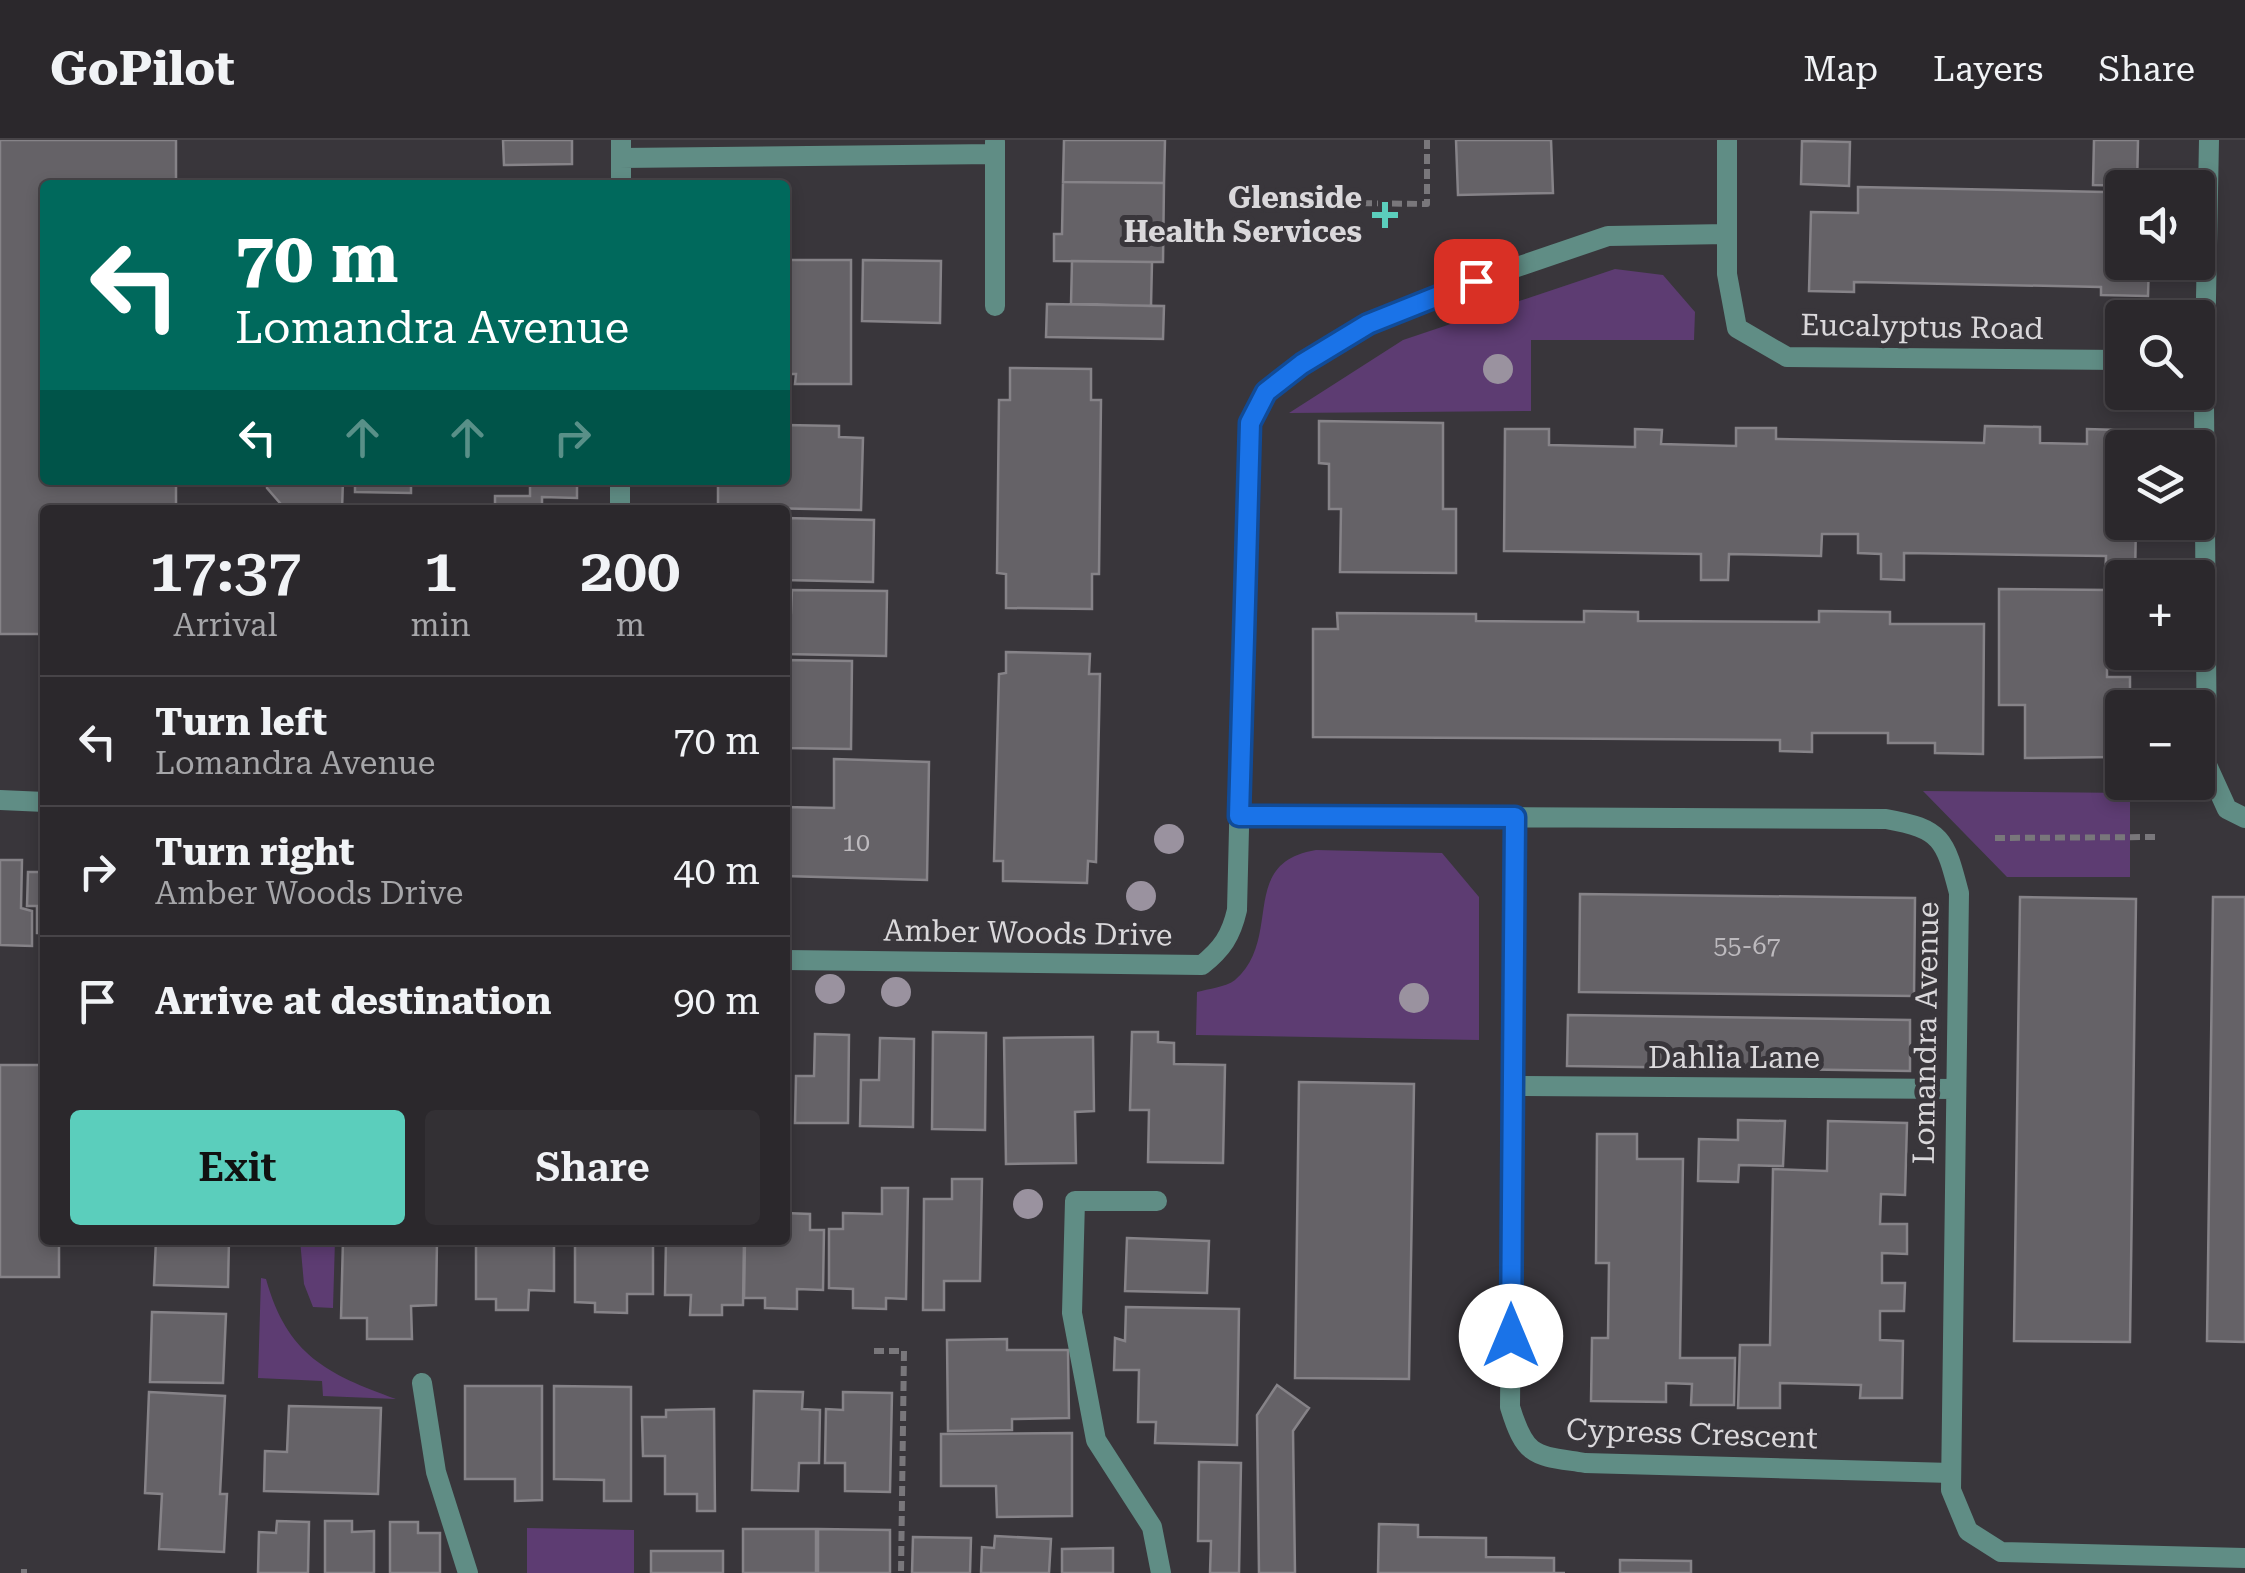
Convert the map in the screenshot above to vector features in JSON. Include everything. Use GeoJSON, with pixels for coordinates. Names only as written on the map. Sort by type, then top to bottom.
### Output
{"type":"FeatureCollection","features":[{"type":"Feature","properties":{"kind":"street","name":"Eucalyptus Road"},"geometry":{"type":"LineString","coordinates":[[1727,140],[1726,274],[1737,328],[1787,357],[2105,360]]}},
{"type":"Feature","properties":{"kind":"street"},"geometry":{"type":"LineString","coordinates":[[2203,300],[2209,140]]}},
{"type":"Feature","properties":{"kind":"street"},"geometry":{"type":"LineString","coordinates":[[621,180],[621,149],[995,147],[995,306]]}},
{"type":"Feature","properties":{"kind":"street","name":"Amber Woods Drive"},"geometry":{"type":"LineString","coordinates":[[790,960],[1202,965],[1221,950],[1233,930],[1237,910],[1250,423],[1266,392],[1302,364],[1368,324],[1444,292],[1572,248],[1608,236],[1727,234]]}},
{"type":"Feature","properties":{"kind":"street"},"geometry":{"type":"LineString","coordinates":[[2202,410],[2207,765],[2227,809],[2245,818]]}},
{"type":"Feature","properties":{"kind":"street"},"geometry":{"type":"LineString","coordinates":[[0,800],[40,802]]}},
{"type":"Feature","properties":{"kind":"street","name":"Lomandra Avenue"},"geometry":{"type":"LineString","coordinates":[[1239,816],[1886,819],[1923,826],[1948,850],[1959,893],[1951,1490],[1968,1531],[2002,1552],[2245,1558]]}},
{"type":"Feature","properties":{"kind":"street","name":"Cypress Crescent"},"geometry":{"type":"LineString","coordinates":[[1515,817],[1510,1407],[1520,1438],[1541,1456],[1586,1464],[1951,1473]]}},
{"type":"Feature","properties":{"kind":"street","name":"Dahlia Lane"},"geometry":{"type":"LineString","coordinates":[[1513,1086],[1955,1089]]}},
{"type":"Feature","properties":{"kind":"street"},"geometry":{"type":"LineString","coordinates":[[1157,1200],[1074,1201],[1072,1313],[1096,1440],[1152,1527],[1161,1573]]}},
{"type":"Feature","properties":{"kind":"street"},"geometry":{"type":"LineString","coordinates":[[422,1383],[436,1472],[468,1573]]}},
{"type":"Feature","properties":{"kind":"path"},"geometry":{"type":"LineString","coordinates":[[1348,203],[1427,204],[1428,140]]}},
{"type":"Feature","properties":{"kind":"path"},"geometry":{"type":"LineString","coordinates":[[1995,838],[2154,837]]}},
{"type":"Feature","properties":{"kind":"path"},"geometry":{"type":"LineString","coordinates":[[874,1350],[904,1351],[901,1573]]}},
{"type":"Feature","properties":{"kind":"shaded area"},"geometry":{"type":"Polygon","coordinates":[[[1615,269],[1663,275],[1695,312],[1694,340],[1531,340],[1531,411],[1289,413],[1403,340],[1615,269]]]}},
{"type":"Feature","properties":{"kind":"shaded area"},"geometry":{"type":"Polygon","coordinates":[[[1923,791],[2105,793],[2105,800],[2130,800],[2130,877],[2007,877],[1923,791]]]}},
{"type":"Feature","properties":{"kind":"shaded area"},"geometry":{"type":"Polygon","coordinates":[[[1316,850],[1442,853],[1479,897],[1479,1040],[1196,1035],[1197,992],[1235,980],[1249,963],[1257,943],[1269,886],[1277,870],[1292,858],[1316,850]]]}},
{"type":"Feature","properties":{"kind":"shaded area"},"geometry":{"type":"Polygon","coordinates":[[[300,1245],[335,1245],[333,1308],[313,1307],[304,1284],[300,1245]]]}},
{"type":"Feature","properties":{"kind":"shaded area"},"geometry":{"type":"Polygon","coordinates":[[[261,1278],[266,1279],[285,1326],[313,1358],[350,1380],[396,1399],[323,1396],[322,1381],[258,1378],[261,1278]]]}},
{"type":"Feature","properties":{"kind":"shaded area"},"geometry":{"type":"Polygon","coordinates":[[[527,1528],[634,1530],[634,1573],[527,1573],[527,1528]]]}},
{"type":"Feature","properties":{"kind":"building"},"geometry":{"type":"Polygon","coordinates":[[[0,140],[176,140],[176,180],[40,180],[40,485],[176,485],[176,505],[40,505],[40,634],[0,634],[0,140]]]}},
{"type":"Feature","properties":{"kind":"building"},"geometry":{"type":"Polygon","coordinates":[[[503,140],[572,140],[572,164],[504,165],[503,140]]]}},
{"type":"Feature","properties":{"kind":"building"},"geometry":{"type":"Polygon","coordinates":[[[1064,140],[1165,140],[1164,183],[1063,182],[1064,140]]]}},
{"type":"Feature","properties":{"kind":"building"},"geometry":{"type":"Polygon","coordinates":[[[1456,140],[1551,140],[1553,193],[1458,195],[1456,140]]]}},
{"type":"Feature","properties":{"kind":"building"},"geometry":{"type":"Polygon","coordinates":[[[2094,140],[2138,140],[2137,170],[2105,170],[2105,185],[2093,185],[2094,140]]]}},
{"type":"Feature","properties":{"kind":"building"},"geometry":{"type":"Polygon","coordinates":[[[1802,141],[1850,142],[1849,186],[1801,184],[1802,141]]]}},
{"type":"Feature","properties":{"kind":"building"},"geometry":{"type":"Polygon","coordinates":[[[1063,182],[1164,183],[1163,262],[1054,261],[1054,234],[1062,234],[1063,182]]]}},
{"type":"Feature","properties":{"kind":"building"},"geometry":{"type":"Polygon","coordinates":[[[1858,187],[2105,192],[2105,280],[2148,280],[2148,296],[2101,295],[2101,287],[1854,282],[1854,292],[1809,291],[1811,212],[1858,213],[1858,187]]]}},
{"type":"Feature","properties":{"kind":"building"},"geometry":{"type":"Polygon","coordinates":[[[790,260],[851,260],[851,384],[795,384],[796,374],[790,374],[790,260]]]}},
{"type":"Feature","properties":{"kind":"building"},"geometry":{"type":"Polygon","coordinates":[[[863,260],[941,261],[940,323],[862,321],[863,260]]]}},
{"type":"Feature","properties":{"kind":"building"},"geometry":{"type":"Polygon","coordinates":[[[1072,261],[1152,262],[1151,306],[1071,304],[1072,261]]]}},
{"type":"Feature","properties":{"kind":"building"},"geometry":{"type":"Polygon","coordinates":[[[1047,304],[1164,306],[1163,339],[1046,337],[1047,304]]]}},
{"type":"Feature","properties":{"kind":"building"},"geometry":{"type":"Polygon","coordinates":[[[1010,368],[1091,369],[1091,400],[1101,400],[1099,574],[1092,574],[1092,609],[1006,608],[1006,574],[997,573],[999,400],[1010,400],[1010,368]]]}},
{"type":"Feature","properties":{"kind":"building"},"geometry":{"type":"Polygon","coordinates":[[[1319,421],[1443,423],[1443,509],[1456,509],[1456,573],[1340,572],[1341,509],[1329,509],[1329,464],[1319,463],[1319,421]]]}},
{"type":"Feature","properties":{"kind":"building"},"geometry":{"type":"Polygon","coordinates":[[[790,425],[839,426],[839,437],[863,438],[861,510],[718,505],[718,485],[790,485],[790,425]]]}},
{"type":"Feature","properties":{"kind":"building"},"geometry":{"type":"Polygon","coordinates":[[[1985,426],[2040,427],[2040,443],[2087,444],[2087,429],[2120,430],[2105,430],[2105,540],[2136,540],[2135,560],[2106,560],[2106,556],[1904,553],[1904,580],[1881,579],[1881,554],[1858,553],[1858,534],[1822,534],[1821,556],[1729,554],[1728,580],[1701,580],[1701,554],[1504,551],[1505,429],[1549,429],[1549,445],[1635,447],[1635,429],[1662,430],[1661,444],[1736,446],[1736,428],[1776,428],[1776,439],[1984,443],[1985,426]]]}},
{"type":"Feature","properties":{"kind":"building"},"geometry":{"type":"Polygon","coordinates":[[[343,485],[342,505],[282,505],[267,488],[343,485]]]}},
{"type":"Feature","properties":{"kind":"building"},"geometry":{"type":"Polygon","coordinates":[[[355,485],[411,485],[411,493],[355,492],[355,485]]]}},
{"type":"Feature","properties":{"kind":"building"},"geometry":{"type":"Polygon","coordinates":[[[530,485],[577,485],[577,498],[542,497],[542,505],[495,505],[495,496],[530,496],[530,485]]]}},
{"type":"Feature","properties":{"kind":"building"},"geometry":{"type":"Polygon","coordinates":[[[790,518],[874,520],[873,582],[790,580],[790,518]]]}},
{"type":"Feature","properties":{"kind":"building"},"geometry":{"type":"Polygon","coordinates":[[[1999,589],[2105,590],[2105,670],[2107,677],[2130,677],[2130,690],[2105,690],[2105,757],[2025,758],[2025,705],[1999,705],[1999,589]]]}},
{"type":"Feature","properties":{"kind":"building"},"geometry":{"type":"Polygon","coordinates":[[[792,590],[887,591],[886,656],[790,654],[792,590]]]}},
{"type":"Feature","properties":{"kind":"building"},"geometry":{"type":"Polygon","coordinates":[[[1584,611],[1638,612],[1638,621],[1819,622],[1819,611],[1890,612],[1890,624],[1984,624],[1983,754],[1935,753],[1935,743],[1888,743],[1888,733],[1812,733],[1812,752],[1780,751],[1780,740],[1313,737],[1313,629],[1338,629],[1337,613],[1476,614],[1476,621],[1584,622],[1584,611]]]}},
{"type":"Feature","properties":{"kind":"building"},"geometry":{"type":"Polygon","coordinates":[[[1006,652],[1090,654],[1089,674],[1100,674],[1096,862],[1088,861],[1087,883],[1003,881],[1003,861],[994,861],[999,674],[1006,673],[1006,652]]]}},
{"type":"Feature","properties":{"kind":"building"},"geometry":{"type":"Polygon","coordinates":[[[790,660],[852,661],[851,749],[790,748],[790,660]]]}},
{"type":"Feature","properties":{"kind":"building"},"geometry":{"type":"Polygon","coordinates":[[[834,759],[929,762],[927,880],[790,876],[790,807],[834,808],[834,759]]]}},
{"type":"Feature","properties":{"kind":"building"},"geometry":{"type":"Polygon","coordinates":[[[0,860],[22,860],[21,908],[32,911],[32,946],[0,945],[0,860]]]}},
{"type":"Feature","properties":{"kind":"building"},"geometry":{"type":"Polygon","coordinates":[[[28,872],[40,872],[40,933],[37,906],[27,906],[28,872]]]}},
{"type":"Feature","properties":{"kind":"building"},"geometry":{"type":"Polygon","coordinates":[[[1580,894],[1915,898],[1914,996],[1579,992],[1580,894]]]}},
{"type":"Feature","properties":{"kind":"building"},"geometry":{"type":"Polygon","coordinates":[[[2020,897],[2136,899],[2130,1342],[2014,1341],[2020,897]]]}},
{"type":"Feature","properties":{"kind":"building"},"geometry":{"type":"Polygon","coordinates":[[[2213,897],[2245,897],[2245,1342],[2207,1341],[2213,897]]]}},
{"type":"Feature","properties":{"kind":"building"},"geometry":{"type":"Polygon","coordinates":[[[1568,1015],[1910,1020],[1910,1071],[1567,1066],[1568,1015]]]}},
{"type":"Feature","properties":{"kind":"building"},"geometry":{"type":"Polygon","coordinates":[[[933,1032],[986,1033],[985,1130],[932,1129],[933,1032]]]}},
{"type":"Feature","properties":{"kind":"building"},"geometry":{"type":"Polygon","coordinates":[[[1132,1032],[1158,1032],[1158,1042],[1174,1043],[1174,1064],[1225,1065],[1223,1163],[1148,1162],[1149,1110],[1130,1110],[1132,1032]]]}},
{"type":"Feature","properties":{"kind":"building"},"geometry":{"type":"Polygon","coordinates":[[[815,1034],[849,1035],[848,1123],[795,1123],[796,1076],[814,1076],[815,1034]]]}},
{"type":"Feature","properties":{"kind":"building"},"geometry":{"type":"Polygon","coordinates":[[[1093,1037],[1094,1111],[1075,1112],[1076,1163],[1006,1164],[1004,1038],[1093,1037]]]}},
{"type":"Feature","properties":{"kind":"building"},"geometry":{"type":"Polygon","coordinates":[[[880,1038],[914,1039],[913,1127],[860,1126],[861,1080],[879,1080],[880,1038]]]}},
{"type":"Feature","properties":{"kind":"building"},"geometry":{"type":"Polygon","coordinates":[[[0,1065],[40,1065],[40,1245],[59,1245],[59,1277],[0,1277],[0,1065]]]}},
{"type":"Feature","properties":{"kind":"building"},"geometry":{"type":"Polygon","coordinates":[[[1299,1082],[1414,1084],[1409,1379],[1295,1378],[1299,1082]]]}},
{"type":"Feature","properties":{"kind":"building"},"geometry":{"type":"Polygon","coordinates":[[[1738,1120],[1785,1121],[1783,1166],[1739,1165],[1738,1182],[1698,1181],[1699,1139],[1738,1140],[1738,1120]]]}},
{"type":"Feature","properties":{"kind":"building"},"geometry":{"type":"Polygon","coordinates":[[[1828,1121],[1907,1123],[1905,1195],[1881,1194],[1880,1224],[1907,1224],[1907,1254],[1882,1253],[1882,1283],[1905,1283],[1904,1311],[1880,1311],[1880,1340],[1903,1341],[1902,1398],[1860,1398],[1861,1385],[1780,1383],[1780,1408],[1738,1408],[1740,1345],[1770,1345],[1773,1169],[1827,1171],[1828,1121]]]}},
{"type":"Feature","properties":{"kind":"building"},"geometry":{"type":"Polygon","coordinates":[[[1597,1134],[1637,1134],[1637,1159],[1683,1159],[1680,1358],[1735,1358],[1734,1405],[1691,1405],[1692,1384],[1666,1383],[1666,1402],[1591,1401],[1592,1338],[1608,1338],[1609,1263],[1596,1263],[1597,1134]]]}},
{"type":"Feature","properties":{"kind":"building"},"geometry":{"type":"Polygon","coordinates":[[[952,1179],[982,1179],[980,1281],[944,1281],[944,1310],[923,1310],[924,1199],[952,1199],[952,1179]]]}},
{"type":"Feature","properties":{"kind":"building"},"geometry":{"type":"Polygon","coordinates":[[[882,1188],[908,1188],[906,1299],[886,1298],[886,1309],[853,1308],[853,1289],[829,1288],[829,1229],[843,1229],[843,1213],[882,1214],[882,1188]]]}},
{"type":"Feature","properties":{"kind":"building"},"geometry":{"type":"Polygon","coordinates":[[[790,1213],[810,1214],[810,1230],[824,1230],[823,1290],[797,1289],[797,1309],[765,1308],[765,1298],[744,1298],[745,1245],[790,1245],[790,1213]]]}},
{"type":"Feature","properties":{"kind":"building"},"geometry":{"type":"Polygon","coordinates":[[[1127,1238],[1209,1241],[1207,1293],[1125,1291],[1127,1238]]]}},
{"type":"Feature","properties":{"kind":"building"},"geometry":{"type":"Polygon","coordinates":[[[156,1245],[229,1245],[228,1287],[154,1285],[156,1245]]]}},
{"type":"Feature","properties":{"kind":"building"},"geometry":{"type":"Polygon","coordinates":[[[343,1245],[437,1245],[436,1305],[411,1306],[412,1339],[367,1339],[367,1318],[341,1318],[343,1245]]]}},
{"type":"Feature","properties":{"kind":"building"},"geometry":{"type":"Polygon","coordinates":[[[476,1245],[554,1245],[554,1291],[529,1290],[528,1310],[496,1310],[496,1299],[476,1299],[476,1245]]]}},
{"type":"Feature","properties":{"kind":"building"},"geometry":{"type":"Polygon","coordinates":[[[575,1245],[653,1245],[653,1294],[627,1294],[627,1313],[595,1312],[595,1303],[575,1302],[575,1245]]]}},
{"type":"Feature","properties":{"kind":"building"},"geometry":{"type":"Polygon","coordinates":[[[666,1245],[744,1245],[743,1305],[722,1305],[722,1315],[690,1315],[691,1295],[665,1295],[666,1245]]]}},
{"type":"Feature","properties":{"kind":"building"},"geometry":{"type":"Polygon","coordinates":[[[1126,1307],[1239,1309],[1237,1445],[1155,1443],[1156,1422],[1138,1422],[1139,1370],[1114,1370],[1115,1338],[1125,1341],[1126,1307]]]}},
{"type":"Feature","properties":{"kind":"building"},"geometry":{"type":"Polygon","coordinates":[[[152,1312],[226,1314],[223,1383],[150,1382],[152,1312]]]}},
{"type":"Feature","properties":{"kind":"building"},"geometry":{"type":"Polygon","coordinates":[[[1007,1339],[1007,1350],[1068,1350],[1069,1418],[1012,1419],[1012,1430],[948,1431],[947,1340],[1007,1339]]]}},
{"type":"Feature","properties":{"kind":"building"},"geometry":{"type":"Polygon","coordinates":[[[1277,1385],[1309,1408],[1293,1431],[1295,1573],[1259,1573],[1257,1415],[1277,1385]]]}},
{"type":"Feature","properties":{"kind":"building"},"geometry":{"type":"Polygon","coordinates":[[[465,1386],[542,1386],[542,1500],[515,1501],[515,1479],[465,1479],[465,1386]]]}},
{"type":"Feature","properties":{"kind":"building"},"geometry":{"type":"Polygon","coordinates":[[[554,1386],[631,1387],[631,1501],[604,1501],[604,1480],[554,1479],[554,1386]]]}},
{"type":"Feature","properties":{"kind":"building"},"geometry":{"type":"Polygon","coordinates":[[[754,1391],[803,1392],[802,1409],[820,1410],[819,1463],[799,1463],[798,1491],[752,1490],[754,1391]]]}},
{"type":"Feature","properties":{"kind":"building"},"geometry":{"type":"Polygon","coordinates":[[[149,1392],[225,1396],[220,1494],[227,1494],[224,1552],[159,1549],[162,1494],[145,1493],[149,1392]]]}},
{"type":"Feature","properties":{"kind":"building"},"geometry":{"type":"Polygon","coordinates":[[[843,1392],[892,1393],[890,1492],[845,1491],[845,1463],[825,1463],[826,1409],[843,1410],[843,1392]]]}},
{"type":"Feature","properties":{"kind":"building"},"geometry":{"type":"Polygon","coordinates":[[[289,1406],[381,1408],[378,1494],[264,1491],[265,1451],[287,1452],[289,1406]]]}},
{"type":"Feature","properties":{"kind":"building"},"geometry":{"type":"Polygon","coordinates":[[[714,1409],[715,1511],[697,1511],[697,1494],[665,1494],[665,1456],[643,1456],[642,1417],[666,1417],[666,1410],[714,1409]]]}},
{"type":"Feature","properties":{"kind":"building"},"geometry":{"type":"Polygon","coordinates":[[[1072,1433],[1072,1516],[997,1517],[996,1486],[941,1486],[941,1434],[1072,1433]]]}},
{"type":"Feature","properties":{"kind":"building"},"geometry":{"type":"Polygon","coordinates":[[[1199,1462],[1241,1463],[1239,1573],[1210,1573],[1211,1541],[1198,1541],[1199,1462]]]}},
{"type":"Feature","properties":{"kind":"building"},"geometry":{"type":"Polygon","coordinates":[[[277,1521],[309,1522],[308,1573],[258,1573],[259,1532],[276,1533],[277,1521]]]}},
{"type":"Feature","properties":{"kind":"building"},"geometry":{"type":"Polygon","coordinates":[[[325,1521],[352,1521],[352,1532],[374,1531],[374,1573],[325,1573],[325,1521]]]}},
{"type":"Feature","properties":{"kind":"building"},"geometry":{"type":"Polygon","coordinates":[[[390,1522],[418,1522],[418,1533],[440,1533],[440,1573],[390,1573],[390,1522]]]}},
{"type":"Feature","properties":{"kind":"building"},"geometry":{"type":"Polygon","coordinates":[[[1379,1524],[1418,1525],[1418,1537],[1486,1538],[1486,1557],[1554,1558],[1554,1573],[1378,1573],[1379,1524]]]}},
{"type":"Feature","properties":{"kind":"building"},"geometry":{"type":"Polygon","coordinates":[[[743,1529],[816,1529],[816,1573],[743,1573],[743,1529]]]}},
{"type":"Feature","properties":{"kind":"building"},"geometry":{"type":"Polygon","coordinates":[[[818,1529],[890,1530],[890,1573],[818,1573],[818,1529]]]}},
{"type":"Feature","properties":{"kind":"building"},"geometry":{"type":"Polygon","coordinates":[[[995,1536],[1051,1539],[1049,1573],[981,1573],[982,1547],[994,1548],[995,1536]]]}},
{"type":"Feature","properties":{"kind":"building"},"geometry":{"type":"Polygon","coordinates":[[[913,1537],[971,1538],[970,1573],[912,1573],[913,1537]]]}},
{"type":"Feature","properties":{"kind":"building"},"geometry":{"type":"Polygon","coordinates":[[[1113,1548],[1113,1573],[1062,1573],[1062,1549],[1113,1548]]]}},
{"type":"Feature","properties":{"kind":"building"},"geometry":{"type":"Polygon","coordinates":[[[651,1551],[723,1551],[723,1573],[651,1573],[651,1551]]]}},
{"type":"Feature","properties":{"kind":"building"},"geometry":{"type":"Polygon","coordinates":[[[1620,1560],[1691,1561],[1691,1573],[1620,1573],[1620,1560]]]}},
{"type":"Feature","properties":{"kind":"place","name":"Glenside Health Services"},"geometry":{"type":"Point","coordinates":[1385,215]}},
{"type":"Feature","properties":{"kind":"route"},"geometry":{"type":"LineString","coordinates":[[1476,281],[1368,324],[1302,364],[1266,392],[1250,423],[1239,816],[1515,817],[1511,1336]]}}]}
